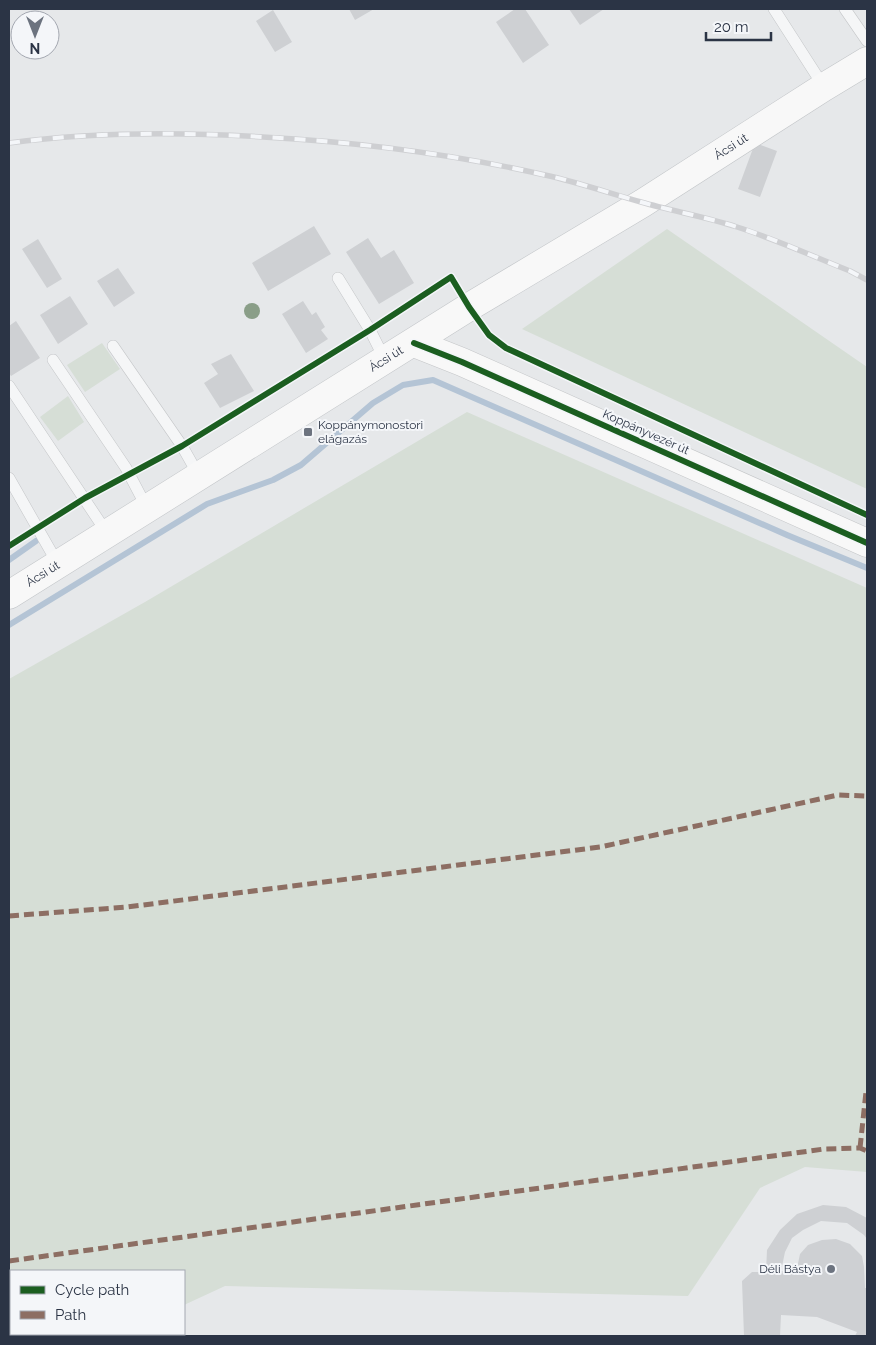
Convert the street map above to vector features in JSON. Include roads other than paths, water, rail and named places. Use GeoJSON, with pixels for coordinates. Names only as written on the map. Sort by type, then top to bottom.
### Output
{"type":"FeatureCollection","features":[{"type":"Feature","properties":{"kind":"main road","name":"Ácsi út"},"geometry":{"type":"LineString","coordinates":[[9,595],[469,307],[643,203],[867,61]]}},
{"type":"Feature","properties":{"kind":"main road","name":"Koppányvezér út"},"geometry":{"type":"LineString","coordinates":[[414,343],[462,362],[867,544]]}},
{"type":"Feature","properties":{"kind":"lane"},"geometry":{"type":"LineString","coordinates":[[774,9],[824,87]]}},
{"type":"Feature","properties":{"kind":"lane"},"geometry":{"type":"LineString","coordinates":[[845,9],[867,41]]}},
{"type":"Feature","properties":{"kind":"lane"},"geometry":{"type":"LineString","coordinates":[[338,278],[370,330],[385,360]]}},
{"type":"Feature","properties":{"kind":"lane"},"geometry":{"type":"LineString","coordinates":[[113,346],[178,440],[199,476]]}},
{"type":"Feature","properties":{"kind":"lane"},"geometry":{"type":"LineString","coordinates":[[53,360],[126,468],[147,508]]}},
{"type":"Feature","properties":{"kind":"lane"},"geometry":{"type":"LineString","coordinates":[[9,386],[107,534]]}},
{"type":"Feature","properties":{"kind":"lane"},"geometry":{"type":"LineString","coordinates":[[9,478],[58,564]]}},
{"type":"Feature","properties":{"kind":"waterway"},"geometry":{"type":"LineString","coordinates":[[9,625],[207,504],[273,480],[301,465],[373,403],[403,385],[433,380],[787,535],[867,568]]}},
{"type":"Feature","properties":{"kind":"waterway"},"geometry":{"type":"LineString","coordinates":[[9,560],[36,541]]}},
{"type":"Feature","properties":{"kind":"railway"},"geometry":{"type":"LineString","coordinates":[[9,143],[104,135],[200,134],[334,142],[440,155],[557,178],[725,223],[779,242],[850,271],[867,280]]}},
{"type":"Feature","properties":{"kind":"place","name":"Koppánymonostori elágazás"},"geometry":{"type":"Point","coordinates":[308,432]}},
{"type":"Feature","properties":{"kind":"place","name":"Déli Bástya"},"geometry":{"type":"Point","coordinates":[831,1269]}}]}
